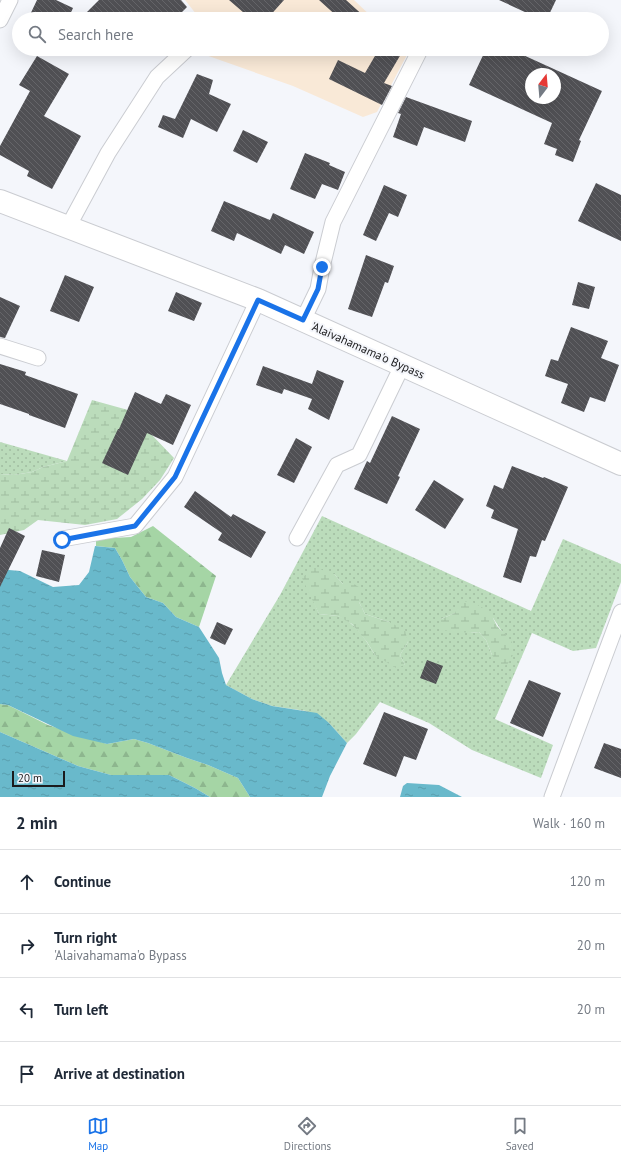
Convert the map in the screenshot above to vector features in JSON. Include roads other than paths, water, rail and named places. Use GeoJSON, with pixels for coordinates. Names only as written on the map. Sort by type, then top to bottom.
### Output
{"type":"FeatureCollection","features":[{"type":"Feature","properties":{"kind":"main road","name":"'Alaivahamama'o Bypass"},"geometry":{"type":"LineString","coordinates":[[0,200],[258,300],[621,464]]}},
{"type":"Feature","properties":{"kind":"street"},"geometry":{"type":"LineString","coordinates":[[0,20],[10,0]]}},
{"type":"Feature","properties":{"kind":"street"},"geometry":{"type":"LineString","coordinates":[[68,227],[108,154],[157,77],[180,56]]}},
{"type":"Feature","properties":{"kind":"street"},"geometry":{"type":"LineString","coordinates":[[303,320],[318,289],[333,222],[417,56]]}},
{"type":"Feature","properties":{"kind":"street"},"geometry":{"type":"LineString","coordinates":[[62,540],[135,526],[175,477],[258,300]]}},
{"type":"Feature","properties":{"kind":"street"},"geometry":{"type":"LineString","coordinates":[[0,346],[38,358]]}},
{"type":"Feature","properties":{"kind":"street"},"geometry":{"type":"LineString","coordinates":[[297,538],[337,465],[359,455],[402,366]]}},
{"type":"Feature","properties":{"kind":"street"},"geometry":{"type":"LineString","coordinates":[[552,797],[621,612]]}},
{"type":"Feature","properties":{"kind":"water"},"geometry":{"type":"Polygon","coordinates":[[[95,546],[115,548],[130,577],[146,597],[163,603],[176,617],[199,627],[219,658],[226,685],[252,699],[272,706],[317,713],[329,723],[347,743],[330,776],[322,797],[250,797],[238,778],[208,765],[134,739],[107,744],[73,736],[8,705],[0,704],[0,567],[20,571],[53,587],[79,585],[89,572],[95,546]]]}},
{"type":"Feature","properties":{"kind":"water"},"geometry":{"type":"Polygon","coordinates":[[[0,732],[78,766],[111,775],[169,775],[210,797],[0,797],[0,732]]]}},
{"type":"Feature","properties":{"kind":"water"},"geometry":{"type":"Polygon","coordinates":[[[407,783],[439,785],[462,797],[400,797],[403,786],[407,783]]]}}]}
